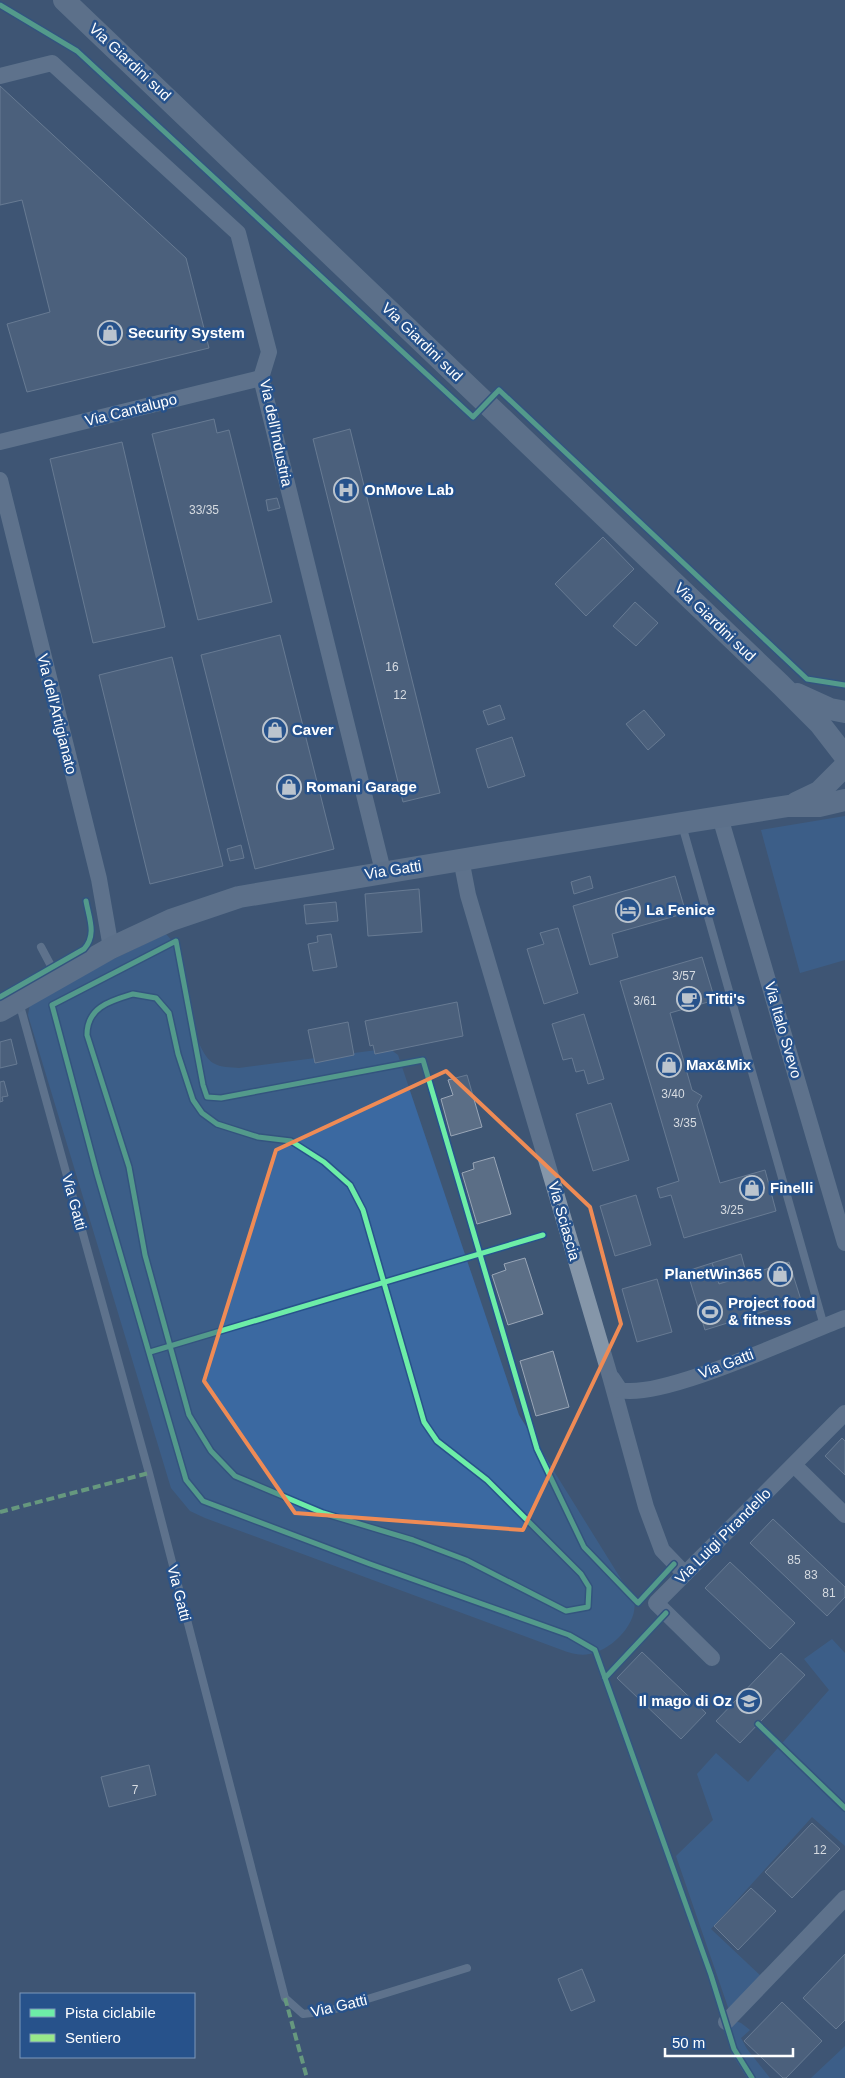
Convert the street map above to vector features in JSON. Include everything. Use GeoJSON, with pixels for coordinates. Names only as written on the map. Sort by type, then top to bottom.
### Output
{"type":"FeatureCollection","features":[{"type":"Feature","properties":{"kind":"main road","name":"Via Giardini sud"},"geometry":{"type":"LineString","coordinates":[[64,0],[781,685]]}},
{"type":"Feature","properties":{"kind":"main road"},"geometry":{"type":"LineString","coordinates":[[781,685],[808,700],[830,709],[845,712]]}},
{"type":"Feature","properties":{"kind":"main road"},"geometry":{"type":"LineString","coordinates":[[781,685],[820,724],[845,758]]}},
{"type":"Feature","properties":{"kind":"main road","name":"Via Gatti"},"geometry":{"type":"LineString","coordinates":[[788,806],[819,792],[845,758]]}},
{"type":"Feature","properties":{"kind":"main road","name":"Via Gatti"},"geometry":{"type":"LineString","coordinates":[[9,1006],[111,948],[171,920],[239,897],[383,871],[788,806],[819,806],[845,800]]}},
{"type":"Feature","properties":{"kind":"street","name":"Via dell'Industria"},"geometry":{"type":"LineString","coordinates":[[0,76],[52,63],[238,233],[269,352],[261,378],[383,871]]}},
{"type":"Feature","properties":{"kind":"street","name":"Via Cantalupo"},"geometry":{"type":"LineString","coordinates":[[0,442],[261,378]]}},
{"type":"Feature","properties":{"kind":"street","name":"Via dell'Artigianato"},"geometry":{"type":"LineString","coordinates":[[0,480],[99,880],[111,948]]}},
{"type":"Feature","properties":{"kind":"street","name":"Via Italo Svevo"},"geometry":{"type":"LineString","coordinates":[[720,817],[845,1243]]}},
{"type":"Feature","properties":{"kind":"street","name":"Via Sciascia"},"geometry":{"type":"LineString","coordinates":[[461,859],[468,896],[657,1539],[662,1550],[685,1574]]}},
{"type":"Feature","properties":{"kind":"street","name":"Via Gatti"},"geometry":{"type":"LineString","coordinates":[[610,1376],[620,1390],[629,1392],[649,1390],[700,1375],[845,1318]]}},
{"type":"Feature","properties":{"kind":"street","name":"Via Luigi Pirandello"},"geometry":{"type":"LineString","coordinates":[[712,1658],[656,1603],[845,1413]]}},
{"type":"Feature","properties":{"kind":"street"},"geometry":{"type":"LineString","coordinates":[[794,1465],[845,1515]]}},
{"type":"Feature","properties":{"kind":"street"},"geometry":{"type":"LineString","coordinates":[[726,2022],[845,1898]]}},
{"type":"Feature","properties":{"kind":"lane"},"geometry":{"type":"LineString","coordinates":[[682,823],[824,1326]]}},
{"type":"Feature","properties":{"kind":"lane"},"geometry":{"type":"LineString","coordinates":[[41,947],[58,979]]}},
{"type":"Feature","properties":{"kind":"lane","name":"Via Gatti"},"geometry":{"type":"LineString","coordinates":[[9,1006],[149,1473],[284,1998],[303,2014],[329,2011],[467,1968]]}},
{"type":"Feature","properties":{"kind":"highlighted area"},"geometry":{"type":"Polygon","coordinates":[[[446,1071],[590,1207],[621,1324],[523,1530],[295,1513],[204,1381],[276,1150],[446,1071]]]}},
{"type":"Feature","properties":{"kind":"shaded area"},"geometry":{"type":"Polygon","coordinates":[[[845,816],[845,960],[800,973],[761,830],[845,816]]]}},
{"type":"Feature","properties":{"kind":"shaded area"},"geometry":{"type":"Polygon","coordinates":[[[166,934],[174,943],[183,989],[198,1042],[205,1055],[216,1065],[239,1068],[385,1049],[390,1049],[398,1055],[519,1415],[634,1600],[632,1618],[628,1626],[622,1635],[606,1648],[586,1655],[562,1650],[205,1518],[190,1511],[171,1488],[28,1015],[30,1004],[36,996],[166,934]]]}},
{"type":"Feature","properties":{"kind":"shaded area"},"geometry":{"type":"Polygon","coordinates":[[[832,1639],[845,1653],[845,1846],[812,1817],[711,1929],[763,1978],[730,2013],[676,1856],[713,1820],[697,1774],[716,1753],[748,1782],[829,1690],[804,1659],[832,1639]]]}},
{"type":"Feature","properties":{"kind":"shaded area"},"geometry":{"type":"Polygon","coordinates":[[[732,2020],[741,2023],[750,2030],[741,2038],[747,2049],[770,2078],[747,2078],[732,2054],[723,2028],[732,2020]]]}},
{"type":"Feature","properties":{"kind":"shaded area"},"geometry":{"type":"Polygon","coordinates":[[[844,2047],[845,2078],[811,2078],[844,2047]]]}},
{"type":"Feature","properties":{"kind":"building"},"geometry":{"type":"Polygon","coordinates":[[[0,86],[186,258],[209,348],[27,392],[7,324],[50,312],[22,200],[0,205],[0,86]]]}},
{"type":"Feature","properties":{"kind":"building"},"geometry":{"type":"Polygon","coordinates":[[[214,419],[217,433],[229,430],[272,602],[198,620],[152,434],[214,419]]]}},
{"type":"Feature","properties":{"kind":"building"},"geometry":{"type":"Polygon","coordinates":[[[350,429],[440,793],[403,802],[313,439],[350,429]]]}},
{"type":"Feature","properties":{"kind":"building"},"geometry":{"type":"Polygon","coordinates":[[[122,442],[165,627],[93,643],[50,459],[122,442]]]}},
{"type":"Feature","properties":{"kind":"building"},"geometry":{"type":"Polygon","coordinates":[[[277,498],[280,508],[268,511],[266,500],[277,498]]]}},
{"type":"Feature","properties":{"kind":"building"},"geometry":{"type":"Polygon","coordinates":[[[603,537],[634,569],[586,616],[555,584],[603,537]]]}},
{"type":"Feature","properties":{"kind":"building"},"geometry":{"type":"Polygon","coordinates":[[[635,602],[658,623],[636,646],[613,626],[635,602]]]}},
{"type":"Feature","properties":{"kind":"building"},"geometry":{"type":"Polygon","coordinates":[[[280,635],[334,849],[255,869],[201,655],[280,635]]]}},
{"type":"Feature","properties":{"kind":"building"},"geometry":{"type":"Polygon","coordinates":[[[172,657],[223,866],[150,884],[99,675],[172,657]]]}},
{"type":"Feature","properties":{"kind":"building"},"geometry":{"type":"Polygon","coordinates":[[[500,705],[505,719],[488,725],[483,711],[500,705]]]}},
{"type":"Feature","properties":{"kind":"building"},"geometry":{"type":"Polygon","coordinates":[[[644,710],[665,735],[648,750],[626,724],[644,710]]]}},
{"type":"Feature","properties":{"kind":"building"},"geometry":{"type":"Polygon","coordinates":[[[512,737],[525,776],[488,788],[476,749],[512,737]]]}},
{"type":"Feature","properties":{"kind":"building"},"geometry":{"type":"Polygon","coordinates":[[[241,845],[244,858],[230,861],[227,849],[241,845]]]}},
{"type":"Feature","properties":{"kind":"building"},"geometry":{"type":"Polygon","coordinates":[[[590,876],[593,888],[574,894],[571,882],[590,876]]]}},
{"type":"Feature","properties":{"kind":"building"},"geometry":{"type":"Polygon","coordinates":[[[675,876],[686,913],[612,934],[618,957],[590,965],[573,906],[675,876]]]}},
{"type":"Feature","properties":{"kind":"building"},"geometry":{"type":"Polygon","coordinates":[[[419,889],[422,932],[368,936],[365,894],[419,889]]]}},
{"type":"Feature","properties":{"kind":"building"},"geometry":{"type":"Polygon","coordinates":[[[336,902],[338,921],[306,924],[304,905],[336,902]]]}},
{"type":"Feature","properties":{"kind":"building"},"geometry":{"type":"Polygon","coordinates":[[[558,928],[578,993],[544,1004],[527,949],[544,944],[540,933],[558,928]]]}},
{"type":"Feature","properties":{"kind":"building"},"geometry":{"type":"Polygon","coordinates":[[[331,934],[337,967],[313,971],[308,944],[318,942],[317,936],[331,934]]]}},
{"type":"Feature","properties":{"kind":"building"},"geometry":{"type":"Polygon","coordinates":[[[702,957],[715,1000],[670,1013],[692,1090],[702,1096],[697,1105],[720,1183],[765,1170],[776,1211],[684,1238],[671,1195],[660,1198],[657,1188],[679,1181],[620,981],[702,957]]]}},
{"type":"Feature","properties":{"kind":"building"},"geometry":{"type":"Polygon","coordinates":[[[457,1002],[463,1036],[375,1054],[373,1045],[370,1046],[365,1021],[457,1002]]]}},
{"type":"Feature","properties":{"kind":"building"},"geometry":{"type":"Polygon","coordinates":[[[584,1014],[604,1079],[588,1084],[584,1070],[576,1072],[572,1058],[563,1060],[552,1024],[584,1014]]]}},
{"type":"Feature","properties":{"kind":"building"},"geometry":{"type":"Polygon","coordinates":[[[348,1022],[354,1055],[315,1063],[308,1030],[348,1022]]]}},
{"type":"Feature","properties":{"kind":"building"},"geometry":{"type":"Polygon","coordinates":[[[11,1039],[17,1064],[0,1068],[0,1042],[11,1039]]]}},
{"type":"Feature","properties":{"kind":"building"},"geometry":{"type":"Polygon","coordinates":[[[467,1075],[482,1127],[451,1136],[441,1099],[453,1095],[448,1080],[467,1075]]]}},
{"type":"Feature","properties":{"kind":"building"},"geometry":{"type":"Polygon","coordinates":[[[4,1081],[8,1096],[2,1097],[3,1101],[0,1102],[0,1082],[4,1081]]]}},
{"type":"Feature","properties":{"kind":"building"},"geometry":{"type":"Polygon","coordinates":[[[611,1103],[629,1160],[593,1171],[576,1114],[611,1103]]]}},
{"type":"Feature","properties":{"kind":"building"},"geometry":{"type":"Polygon","coordinates":[[[494,1157],[511,1214],[477,1224],[462,1173],[474,1169],[473,1163],[494,1157]]]}},
{"type":"Feature","properties":{"kind":"building"},"geometry":{"type":"Polygon","coordinates":[[[636,1195],[651,1245],[615,1256],[600,1206],[636,1195]]]}},
{"type":"Feature","properties":{"kind":"building"},"geometry":{"type":"Polygon","coordinates":[[[741,1254],[747,1276],[719,1284],[712,1263],[741,1254]]]}},
{"type":"Feature","properties":{"kind":"building"},"geometry":{"type":"Polygon","coordinates":[[[525,1258],[543,1314],[508,1325],[492,1275],[506,1270],[504,1264],[525,1258]]]}},
{"type":"Feature","properties":{"kind":"building"},"geometry":{"type":"Polygon","coordinates":[[[789,1262],[801,1300],[705,1330],[687,1271],[712,1263],[719,1284],[789,1262]]]}},
{"type":"Feature","properties":{"kind":"building"},"geometry":{"type":"Polygon","coordinates":[[[657,1279],[672,1332],[637,1342],[622,1289],[657,1279]]]}},
{"type":"Feature","properties":{"kind":"building"},"geometry":{"type":"Polygon","coordinates":[[[553,1351],[569,1407],[536,1416],[520,1361],[553,1351]]]}},
{"type":"Feature","properties":{"kind":"building"},"geometry":{"type":"Polygon","coordinates":[[[842,1438],[845,1441],[845,1475],[825,1456],[842,1438]]]}},
{"type":"Feature","properties":{"kind":"building"},"geometry":{"type":"Polygon","coordinates":[[[773,1519],[845,1587],[845,1597],[827,1616],[750,1543],[773,1519]]]}},
{"type":"Feature","properties":{"kind":"building"},"geometry":{"type":"Polygon","coordinates":[[[730,1562],[795,1623],[770,1649],[705,1588],[730,1562]]]}},
{"type":"Feature","properties":{"kind":"building"},"geometry":{"type":"Polygon","coordinates":[[[642,1652],[706,1713],[681,1739],[617,1678],[642,1652]]]}},
{"type":"Feature","properties":{"kind":"building"},"geometry":{"type":"Polygon","coordinates":[[[781,1653],[805,1675],[740,1743],[716,1721],[781,1653]]]}},
{"type":"Feature","properties":{"kind":"building"},"geometry":{"type":"Polygon","coordinates":[[[149,1765],[156,1795],[109,1807],[101,1777],[149,1765]]]}},
{"type":"Feature","properties":{"kind":"building"},"geometry":{"type":"Polygon","coordinates":[[[812,1823],[840,1849],[792,1898],[765,1872],[812,1823]]]}},
{"type":"Feature","properties":{"kind":"building"},"geometry":{"type":"Polygon","coordinates":[[[751,1888],[776,1911],[738,1950],[714,1926],[751,1888]]]}},
{"type":"Feature","properties":{"kind":"building"},"geometry":{"type":"Polygon","coordinates":[[[845,1954],[845,2020],[836,2029],[803,1998],[845,1954]]]}},
{"type":"Feature","properties":{"kind":"building"},"geometry":{"type":"Polygon","coordinates":[[[582,1969],[595,2001],[571,2011],[558,1979],[582,1969]]]}},
{"type":"Feature","properties":{"kind":"building"},"geometry":{"type":"Polygon","coordinates":[[[782,2002],[822,2041],[786,2078],[783,2078],[744,2041],[782,2002]]]}},
{"type":"Feature","properties":{"kind":"marked path"},"geometry":{"type":"LineString","coordinates":[[0,1512],[149,1473]]}},
{"type":"Feature","properties":{"kind":"marked path"},"geometry":{"type":"LineString","coordinates":[[285,1998],[307,2078]]}},
{"type":"Feature","properties":{"kind":"cycle path"},"geometry":{"type":"LineString","coordinates":[[0,5],[77,51],[473,417],[499,390],[807,679],[845,685]]}},
{"type":"Feature","properties":{"kind":"cycle path"},"geometry":{"type":"LineString","coordinates":[[0,997],[84,949],[88,944],[91,932],[86,901]]}},
{"type":"Feature","properties":{"kind":"cycle path"},"geometry":{"type":"LineString","coordinates":[[674,1564],[638,1603],[584,1547],[537,1449],[423,1060],[221,1098],[207,1097],[203,1085],[176,941],[52,1005],[97,1174],[186,1480],[203,1501],[370,1564],[569,1635],[595,1650],[711,1975],[734,2049],[752,2078]]}},
{"type":"Feature","properties":{"kind":"cycle path"},"geometry":{"type":"LineString","coordinates":[[133,994],[156,998],[169,1013],[178,1054],[193,1100],[202,1113],[217,1124],[258,1137],[291,1141],[324,1162],[350,1185],[363,1210],[424,1422],[437,1441],[487,1480],[581,1574],[589,1587],[588,1607],[566,1611],[466,1560],[413,1540],[323,1513],[235,1476],[211,1451],[189,1415],[145,1255],[129,1167],[87,1035],[88,1025],[95,1012],[116,999],[133,994]]}},
{"type":"Feature","properties":{"kind":"cycle path"},"geometry":{"type":"LineString","coordinates":[[150,1352],[543,1235]]}},
{"type":"Feature","properties":{"kind":"cycle path"},"geometry":{"type":"LineString","coordinates":[[605,1678],[666,1613]]}},
{"type":"Feature","properties":{"kind":"cycle path"},"geometry":{"type":"LineString","coordinates":[[758,1724],[845,1808]]}},
{"type":"Feature","properties":{"kind":"place","name":"Security System"},"geometry":{"type":"Point","coordinates":[110,333]}},
{"type":"Feature","properties":{"kind":"place","name":"OnMove Lab"},"geometry":{"type":"Point","coordinates":[346,490]}},
{"type":"Feature","properties":{"kind":"place","name":"Caver"},"geometry":{"type":"Point","coordinates":[275,730]}},
{"type":"Feature","properties":{"kind":"place","name":"Romani Garage"},"geometry":{"type":"Point","coordinates":[289,787]}},
{"type":"Feature","properties":{"kind":"place","name":"La Fenice"},"geometry":{"type":"Point","coordinates":[628,910]}},
{"type":"Feature","properties":{"kind":"place","name":"Titti's"},"geometry":{"type":"Point","coordinates":[689,999]}},
{"type":"Feature","properties":{"kind":"place","name":"Max&Mix"},"geometry":{"type":"Point","coordinates":[669,1065]}},
{"type":"Feature","properties":{"kind":"place","name":"Finelli"},"geometry":{"type":"Point","coordinates":[752,1188]}},
{"type":"Feature","properties":{"kind":"place","name":"PlanetWin365"},"geometry":{"type":"Point","coordinates":[780,1274]}},
{"type":"Feature","properties":{"kind":"place","name":"Project food & fitness"},"geometry":{"type":"Point","coordinates":[710,1312]}},
{"type":"Feature","properties":{"kind":"place","name":"Il mago di Oz"},"geometry":{"type":"Point","coordinates":[749,1701]}}]}
